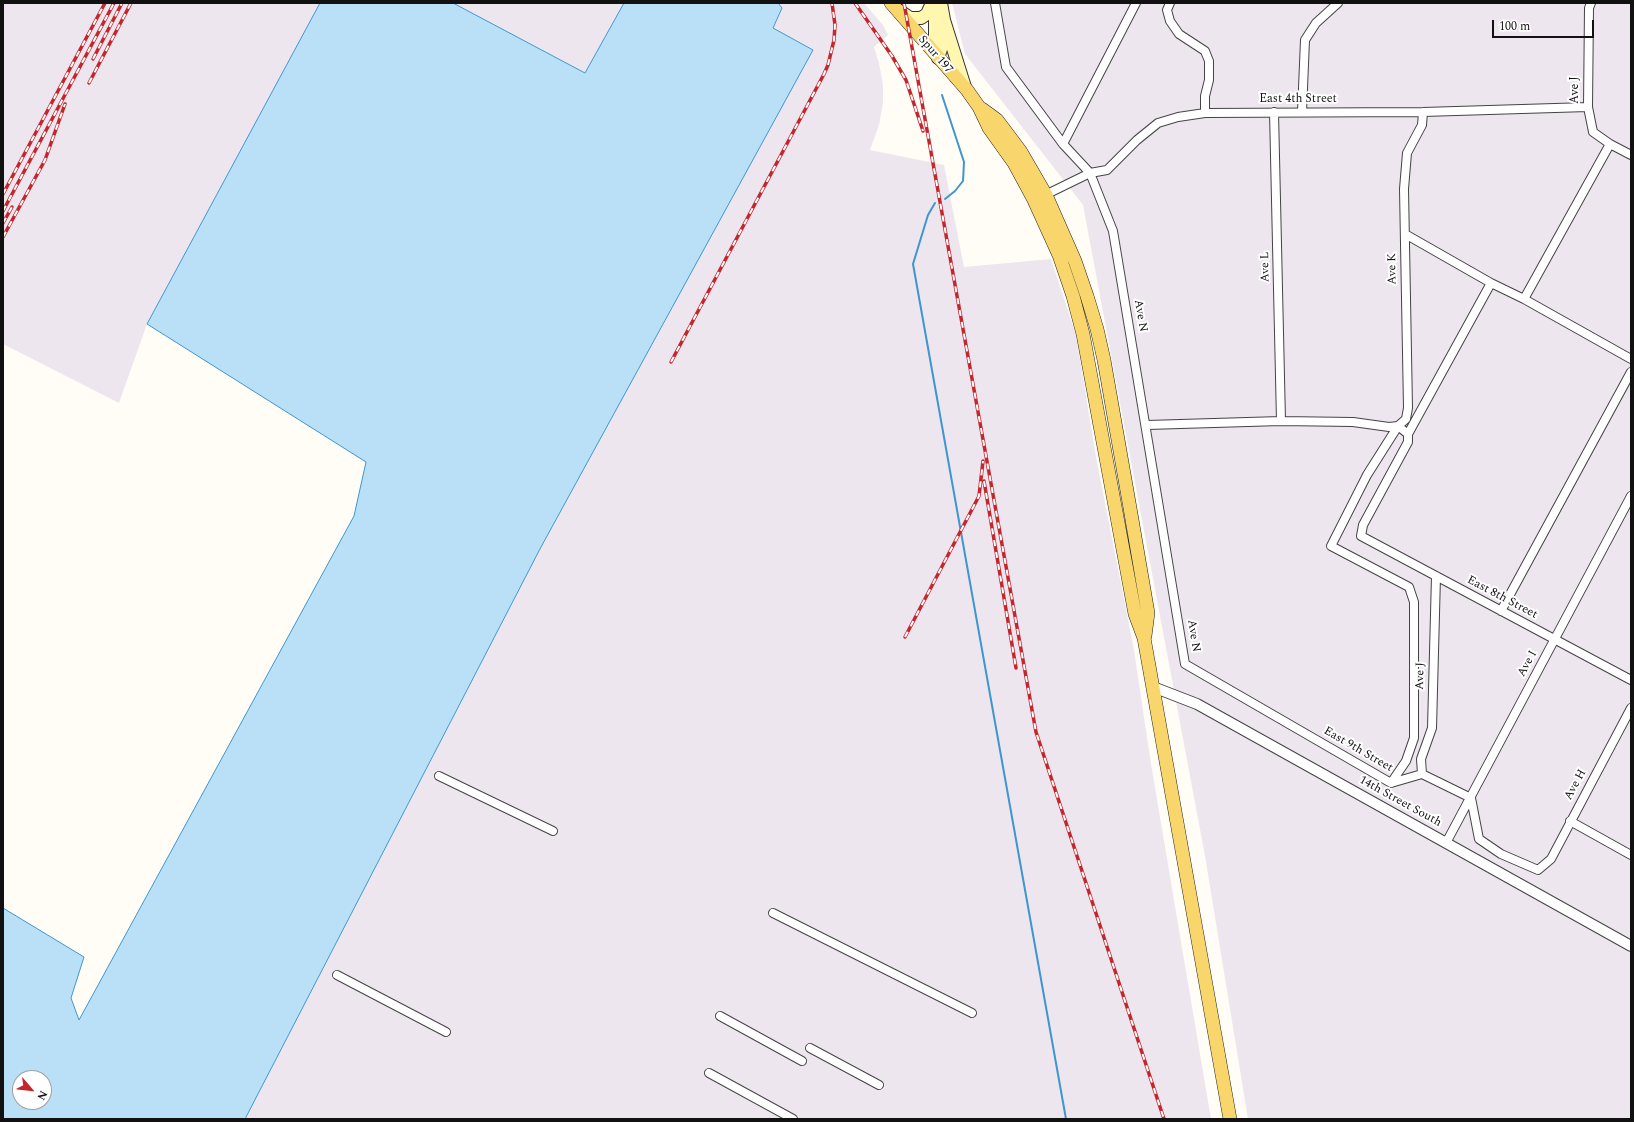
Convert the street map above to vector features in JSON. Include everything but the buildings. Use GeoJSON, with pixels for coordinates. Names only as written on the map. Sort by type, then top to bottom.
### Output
{"type":"FeatureCollection","features":[{"type":"Feature","properties":{"kind":"main road"},"geometry":{"type":"LineString","coordinates":[[894,6],[910,18],[921,18],[928,14],[932,3]]}},
{"type":"Feature","properties":{"kind":"main road"},"geometry":{"type":"LineString","coordinates":[[932,3],[935,19],[935,45],[938,58]]}},
{"type":"Feature","properties":{"kind":"main road"},"geometry":{"type":"LineString","coordinates":[[941,3],[944,20],[967,90]]}},
{"type":"Feature","properties":{"kind":"main road","name":"Spur 197"},"geometry":{"type":"LineString","coordinates":[[894,6],[967,90],[979,107],[990,128],[1040,198],[1079,319],[1135,614],[1144,638],[1230,1119]]}},
{"type":"Feature","properties":{"kind":"main road"},"geometry":{"type":"LineString","coordinates":[[938,58],[944,40],[944,20]]}},
{"type":"Feature","properties":{"kind":"street","name":"Ave N"},"geometry":{"type":"LineString","coordinates":[[995,3],[1006,66],[1063,144],[1090,173],[1113,231],[1147,425],[1185,664]]}},
{"type":"Feature","properties":{"kind":"street"},"geometry":{"type":"LineString","coordinates":[[1063,144],[1136,3]]}},
{"type":"Feature","properties":{"kind":"street"},"geometry":{"type":"LineString","coordinates":[[1170,3],[1167,10],[1170,21],[1179,34],[1205,51],[1210,61],[1209,80],[1205,96],[1205,113]]}},
{"type":"Feature","properties":{"kind":"street"},"geometry":{"type":"LineString","coordinates":[[1302,112],[1305,40],[1316,23],[1338,3]]}},
{"type":"Feature","properties":{"kind":"street","name":"Ave J"},"geometry":{"type":"LineString","coordinates":[[1592,3],[1589,8],[1588,107],[1593,132],[1610,144],[1631,155]]}},
{"type":"Feature","properties":{"kind":"street","name":"East 4th Street"},"geometry":{"type":"LineString","coordinates":[[1040,198],[1090,173],[1107,170],[1136,140],[1158,123],[1178,117],[1205,113],[1423,112],[1588,107]]}},
{"type":"Feature","properties":{"kind":"street","name":"Ave L"},"geometry":{"type":"LineString","coordinates":[[1274,112],[1281,421]]}},
{"type":"Feature","properties":{"kind":"street","name":"Ave K"},"geometry":{"type":"LineString","coordinates":[[1391,783],[1406,761],[1414,738],[1414,602],[1409,587],[1331,546],[1367,475],[1398,426],[1406,419],[1408,408],[1404,189],[1407,152],[1422,125],[1423,112]]}},
{"type":"Feature","properties":{"kind":"street"},"geometry":{"type":"LineString","coordinates":[[1524,299],[1610,144]]}},
{"type":"Feature","properties":{"kind":"street"},"geometry":{"type":"LineString","coordinates":[[1405,234],[1491,283],[1524,299],[1631,359]]}},
{"type":"Feature","properties":{"kind":"street"},"geometry":{"type":"LineString","coordinates":[[1147,425],[1281,421],[1353,422],[1389,427],[1398,426],[1408,434],[1491,283]]}},
{"type":"Feature","properties":{"kind":"street"},"geometry":{"type":"LineString","coordinates":[[1501,610],[1631,372]]}},
{"type":"Feature","properties":{"kind":"street","name":"East 8th Street"},"geometry":{"type":"LineString","coordinates":[[1408,434],[1408,442],[1363,525],[1362,536],[1631,680]]}},
{"type":"Feature","properties":{"kind":"street","name":"Ave I"},"geometry":{"type":"LineString","coordinates":[[1446,843],[1631,496]]}},
{"type":"Feature","properties":{"kind":"street","name":"Ave J"},"geometry":{"type":"LineString","coordinates":[[1422,774],[1421,759],[1432,728],[1436,576]]}},
{"type":"Feature","properties":{"kind":"street","name":"East 9th Street"},"geometry":{"type":"LineString","coordinates":[[1185,664],[1391,783],[1422,774]]}},
{"type":"Feature","properties":{"kind":"street","name":"14th Street South"},"geometry":{"type":"LineString","coordinates":[[1153,687],[1197,704],[1631,946]]}},
{"type":"Feature","properties":{"kind":"street","name":"Ave H"},"geometry":{"type":"LineString","coordinates":[[1471,798],[1478,839],[1501,854],[1538,870],[1551,859],[1631,708]]}},
{"type":"Feature","properties":{"kind":"street"},"geometry":{"type":"LineString","coordinates":[[1422,774],[1471,798]]}},
{"type":"Feature","properties":{"kind":"street"},"geometry":{"type":"LineString","coordinates":[[439,776],[553,831]]}},
{"type":"Feature","properties":{"kind":"street"},"geometry":{"type":"LineString","coordinates":[[1570,821],[1631,855]]}},
{"type":"Feature","properties":{"kind":"street"},"geometry":{"type":"LineString","coordinates":[[773,912],[972,1013]]}},
{"type":"Feature","properties":{"kind":"street"},"geometry":{"type":"LineString","coordinates":[[337,975],[446,1032]]}},
{"type":"Feature","properties":{"kind":"street"},"geometry":{"type":"LineString","coordinates":[[720,1016],[802,1061]]}},
{"type":"Feature","properties":{"kind":"street"},"geometry":{"type":"LineString","coordinates":[[810,1048],[880,1085]]}},
{"type":"Feature","properties":{"kind":"street"},"geometry":{"type":"LineString","coordinates":[[709,1073],[793,1119]]}},
{"type":"Feature","properties":{"kind":"shaded area"},"geometry":{"type":"Polygon","coordinates":[[[3,3],[320,3],[147,324],[119,403],[3,344],[3,3]]]}},
{"type":"Feature","properties":{"kind":"shaded area"},"geometry":{"type":"Polygon","coordinates":[[[453,3],[624,3],[585,73],[453,3]]]}},
{"type":"Feature","properties":{"kind":"shaded area"},"geometry":{"type":"Polygon","coordinates":[[[778,3],[864,3],[883,25],[888,35],[874,47],[883,85],[883,103],[879,125],[870,150],[944,165],[964,267],[1051,259],[1076,335],[1096,457],[1134,650],[1151,764],[1211,1119],[245,1119],[541,547],[812,49],[773,28],[782,8],[778,3]]]}},
{"type":"Feature","properties":{"kind":"shaded area"},"geometry":{"type":"Polygon","coordinates":[[[952,3],[1631,3],[1631,1119],[1248,1119],[1205,856],[1083,205],[965,54],[952,3]]]}},
{"type":"Feature","properties":{"kind":"water"},"geometry":{"type":"Polygon","coordinates":[[[320,3],[453,3],[585,73],[624,3],[778,3],[782,8],[773,28],[813,50],[541,547],[245,1119],[3,1119],[3,908],[84,957],[71,998],[79,1020],[354,516],[366,462],[147,324],[320,3]]]}},
{"type":"Feature","properties":{"kind":"waterway"},"geometry":{"type":"LineString","coordinates":[[942,95],[964,162],[963,181],[955,191],[945,199]]}},
{"type":"Feature","properties":{"kind":"waterway"},"geometry":{"type":"LineString","coordinates":[[935,203],[928,215],[913,264],[1066,1119]]}},
{"type":"Feature","properties":{"kind":"railway"},"geometry":{"type":"LineString","coordinates":[[3,194],[105,3]]}},
{"type":"Feature","properties":{"kind":"railway"},"geometry":{"type":"LineString","coordinates":[[3,211],[114,3]]}},
{"type":"Feature","properties":{"kind":"railway"},"geometry":{"type":"LineString","coordinates":[[93,59],[122,3]]}},
{"type":"Feature","properties":{"kind":"railway"},"geometry":{"type":"LineString","coordinates":[[89,83],[131,3]]}},
{"type":"Feature","properties":{"kind":"railway"},"geometry":{"type":"LineString","coordinates":[[671,362],[824,74],[828,65],[834,40],[835,25],[832,3]]}},
{"type":"Feature","properties":{"kind":"railway"},"geometry":{"type":"LineString","coordinates":[[855,3],[892,56],[906,80],[923,131]]}},
{"type":"Feature","properties":{"kind":"railway"},"geometry":{"type":"LineString","coordinates":[[904,3],[1036,732],[1164,1119]]}},
{"type":"Feature","properties":{"kind":"railway"},"geometry":{"type":"LineString","coordinates":[[3,237],[45,160],[65,104]]}},
{"type":"Feature","properties":{"kind":"railway"},"geometry":{"type":"LineString","coordinates":[[3,223],[12,207]]}},
{"type":"Feature","properties":{"kind":"railway"},"geometry":{"type":"LineString","coordinates":[[905,637],[979,496],[983,461]]}},
{"type":"Feature","properties":{"kind":"railway"},"geometry":{"type":"LineString","coordinates":[[984,481],[1016,668]]}}]}
